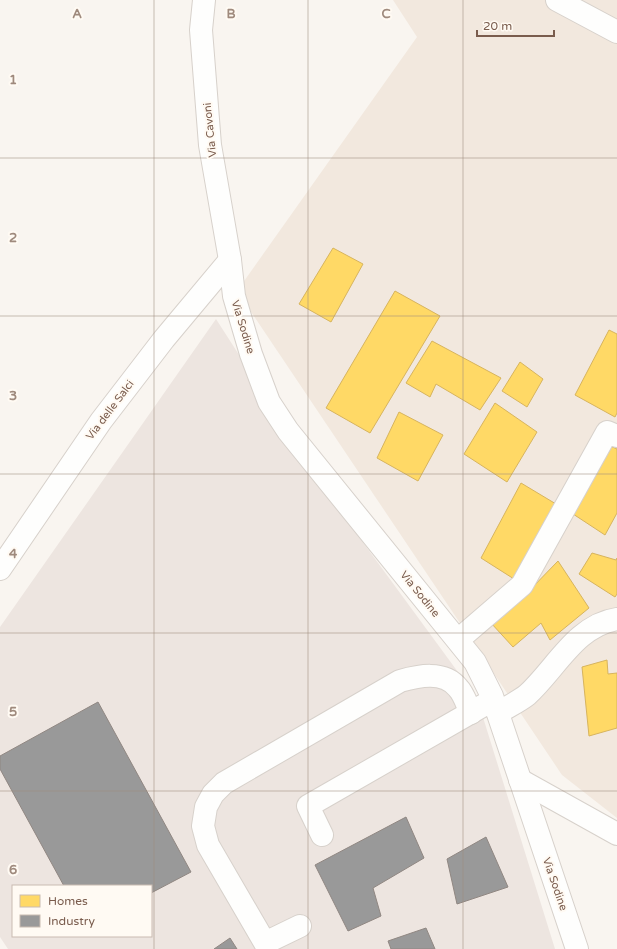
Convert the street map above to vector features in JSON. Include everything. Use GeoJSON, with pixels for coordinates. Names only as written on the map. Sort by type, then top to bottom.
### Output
{"type":"FeatureCollection","features":[{"type":"Feature","properties":{"kind":"street","name":"Via Cavoni"},"geometry":{"type":"LineString","coordinates":[[204,0],[201,30],[210,145],[230,260]]}},
{"type":"Feature","properties":{"kind":"street"},"geometry":{"type":"LineString","coordinates":[[557,0],[617,32]]}},
{"type":"Feature","properties":{"kind":"street","name":"Via delle Salci"},"geometry":{"type":"LineString","coordinates":[[0,569],[101,421],[164,339],[230,260]]}},
{"type":"Feature","properties":{"kind":"street","name":"Via Sodine"},"geometry":{"type":"LineString","coordinates":[[230,260],[234,296],[251,354],[270,402],[288,431],[475,662],[496,706],[578,949]]}},
{"type":"Feature","properties":{"kind":"street"},"geometry":{"type":"LineString","coordinates":[[458,640],[522,585],[607,432],[617,436]]}},
{"type":"Feature","properties":{"kind":"street"},"geometry":{"type":"LineString","coordinates":[[322,835],[308,806],[471,713],[526,695],[585,633],[610,620],[617,620]]}},
{"type":"Feature","properties":{"kind":"street"},"geometry":{"type":"LineString","coordinates":[[300,926],[265,943],[208,845],[203,826],[206,807],[213,794],[224,783],[400,681],[431,675],[447,679],[458,688],[471,713]]}},
{"type":"Feature","properties":{"kind":"street"},"geometry":{"type":"LineString","coordinates":[[520,780],[617,834]]}},
{"type":"Feature","properties":{"kind":"shaded area"},"geometry":{"type":"Polygon","coordinates":[[[393,0],[617,0],[617,818],[562,775],[237,291],[417,37],[393,0]]]}},
{"type":"Feature","properties":{"kind":"shaded area"},"geometry":{"type":"Polygon","coordinates":[[[216,319],[337,507],[477,698],[555,949],[8,949],[0,937],[0,627],[216,319]]]}},
{"type":"Feature","properties":{"kind":"building: Homes"},"geometry":{"type":"Polygon","coordinates":[[[333,248],[363,264],[331,322],[299,304],[333,248]]]}},
{"type":"Feature","properties":{"kind":"building: Homes"},"geometry":{"type":"Polygon","coordinates":[[[395,291],[440,316],[370,433],[326,408],[395,291]]]}},
{"type":"Feature","properties":{"kind":"building: Homes"},"geometry":{"type":"Polygon","coordinates":[[[609,330],[617,334],[617,413],[615,417],[575,395],[609,330]]]}},
{"type":"Feature","properties":{"kind":"building: Homes"},"geometry":{"type":"Polygon","coordinates":[[[432,341],[501,378],[480,410],[436,384],[430,397],[406,383],[432,341]]]}},
{"type":"Feature","properties":{"kind":"building: Homes"},"geometry":{"type":"Polygon","coordinates":[[[520,362],[543,379],[527,407],[502,391],[520,362]]]}},
{"type":"Feature","properties":{"kind":"building: Homes"},"geometry":{"type":"Polygon","coordinates":[[[495,403],[537,432],[507,482],[464,454],[495,403]]]}},
{"type":"Feature","properties":{"kind":"building: Homes"},"geometry":{"type":"Polygon","coordinates":[[[399,412],[443,435],[418,481],[377,458],[399,412]]]}},
{"type":"Feature","properties":{"kind":"building: Homes"},"geometry":{"type":"Polygon","coordinates":[[[608,445],[617,449],[617,513],[605,535],[570,512],[608,445]]]}},
{"type":"Feature","properties":{"kind":"building: Homes"},"geometry":{"type":"Polygon","coordinates":[[[521,483],[556,504],[514,579],[481,558],[521,483]]]}},
{"type":"Feature","properties":{"kind":"building: Homes"},"geometry":{"type":"Polygon","coordinates":[[[592,553],[616,560],[617,558],[617,594],[615,597],[579,574],[592,553]]]}},
{"type":"Feature","properties":{"kind":"building: Homes"},"geometry":{"type":"Polygon","coordinates":[[[558,561],[589,608],[550,640],[541,623],[513,647],[491,623],[526,594],[558,561]]]}},
{"type":"Feature","properties":{"kind":"building: Homes"},"geometry":{"type":"Polygon","coordinates":[[[607,660],[608,674],[617,673],[617,728],[589,736],[582,667],[607,660]]]}},
{"type":"Feature","properties":{"kind":"building: Industry"},"geometry":{"type":"Polygon","coordinates":[[[98,702],[191,872],[152,892],[152,885],[63,885],[0,769],[0,756],[98,702]]]}},
{"type":"Feature","properties":{"kind":"building: Industry"},"geometry":{"type":"Polygon","coordinates":[[[406,817],[424,858],[373,888],[381,916],[348,931],[315,865],[406,817]]]}},
{"type":"Feature","properties":{"kind":"building: Industry"},"geometry":{"type":"Polygon","coordinates":[[[486,837],[508,887],[457,904],[447,859],[486,837]]]}},
{"type":"Feature","properties":{"kind":"building: Industry"},"geometry":{"type":"Polygon","coordinates":[[[426,928],[435,949],[391,949],[388,941],[426,928]]]}},
{"type":"Feature","properties":{"kind":"building: Industry"},"geometry":{"type":"Polygon","coordinates":[[[230,938],[237,949],[214,949],[230,938]]]}}]}
